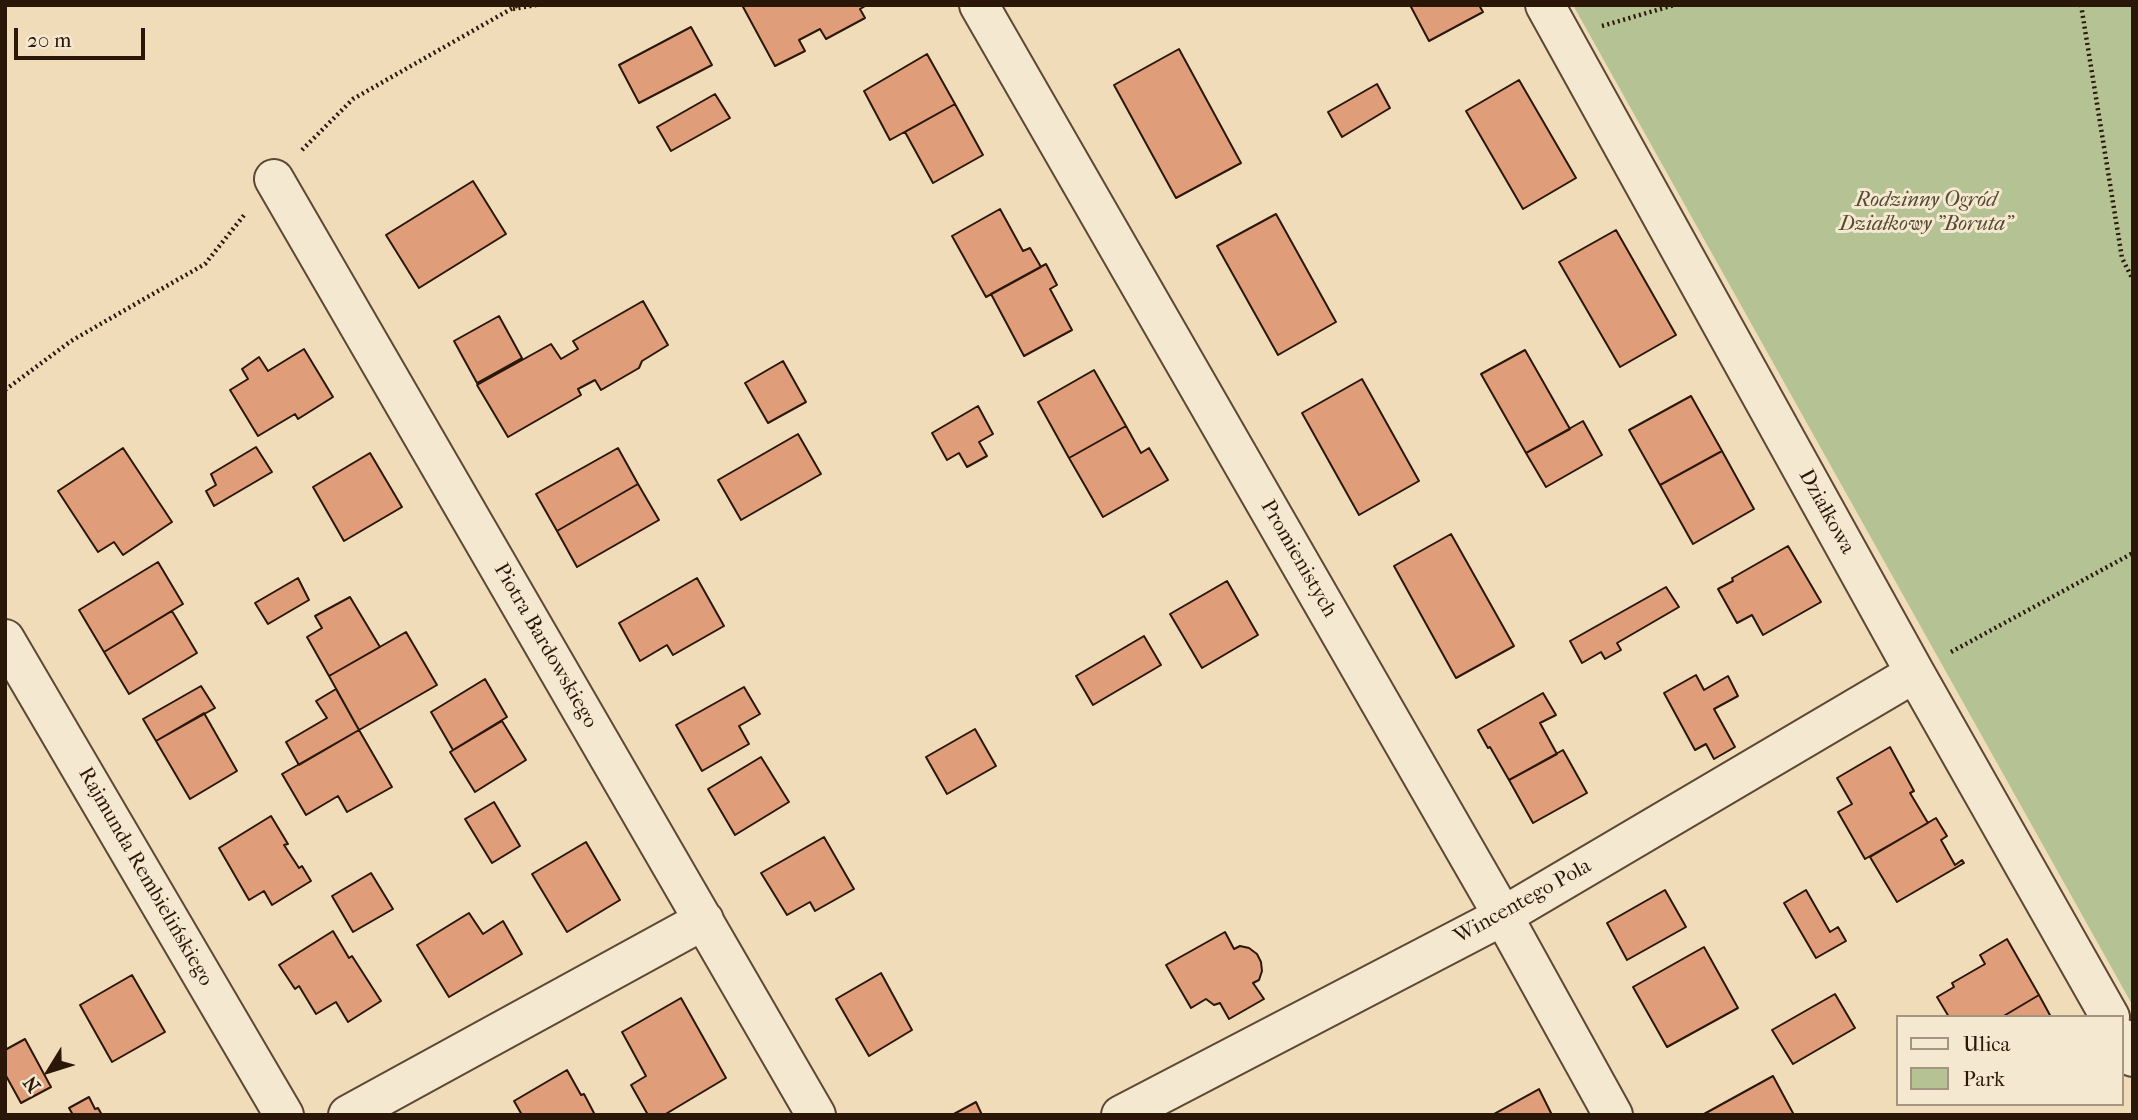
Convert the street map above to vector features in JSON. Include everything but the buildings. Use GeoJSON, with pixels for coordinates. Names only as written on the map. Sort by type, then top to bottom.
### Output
{"type":"FeatureCollection","features":[{"type":"Feature","properties":{"kind":"street","name":"Promienistych"},"geometry":{"type":"LineString","coordinates":[[979,5],[1503,916],[1613,1115]]}},
{"type":"Feature","properties":{"kind":"street","name":"Działkowa"},"geometry":{"type":"LineString","coordinates":[[1545,5],[1915,673],[2109,1015]]}},
{"type":"Feature","properties":{"kind":"street","name":"Piotra Bardowskiego"},"geometry":{"type":"LineString","coordinates":[[274,179],[816,1115]]}},
{"type":"Feature","properties":{"kind":"street","name":"Rajmunda Rembielińskiego"},"geometry":{"type":"LineString","coordinates":[[5,639],[284,1115]]}},
{"type":"Feature","properties":{"kind":"street","name":"Wincentego Pola"},"geometry":{"type":"LineString","coordinates":[[1121,1115],[1503,916],[1915,673]]}},
{"type":"Feature","properties":{"kind":"street"},"geometry":{"type":"LineString","coordinates":[[348,1115],[704,920]]}},
{"type":"Feature","properties":{"kind":"street"},"geometry":{"type":"LineString","coordinates":[[2124,1041],[2133,1057]]}},
{"type":"Feature","properties":{"kind":"path"},"geometry":{"type":"LineString","coordinates":[[5,390],[71,341],[205,264],[274,179],[353,99],[517,5]]}},
{"type":"Feature","properties":{"kind":"path"},"geometry":{"type":"LineString","coordinates":[[512,9],[536,5]]}},
{"type":"Feature","properties":{"kind":"path"},"geometry":{"type":"LineString","coordinates":[[1598,27],[1674,5]]}},
{"type":"Feature","properties":{"kind":"path"},"geometry":{"type":"LineString","coordinates":[[2081,5],[2122,258],[2133,280]]}},
{"type":"Feature","properties":{"kind":"path"},"geometry":{"type":"LineString","coordinates":[[1950,653],[2133,553]]}},
{"type":"Feature","properties":{"kind":"green space","name":"Rodzinny Ogród Działkowy \"Boruta\""},"geometry":{"type":"Polygon","coordinates":[[[1573,5],[2133,5],[2133,1006],[1573,5]]]}}]}
